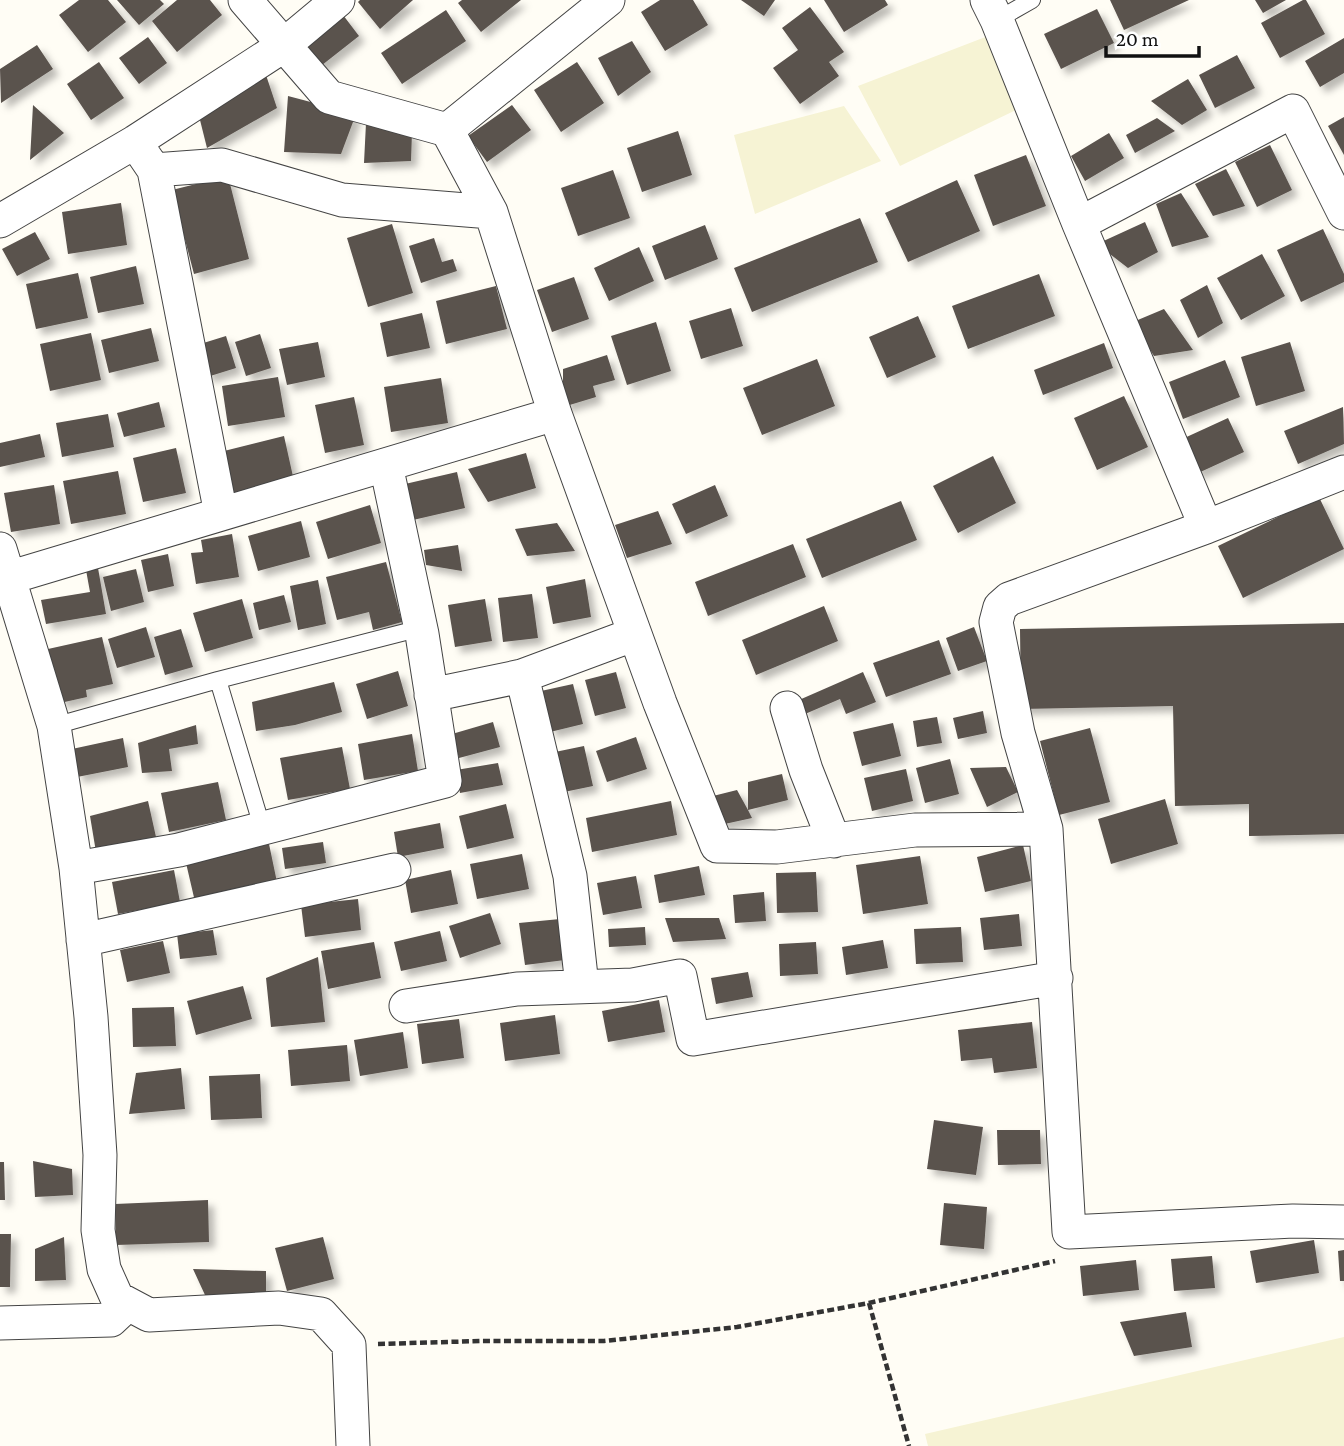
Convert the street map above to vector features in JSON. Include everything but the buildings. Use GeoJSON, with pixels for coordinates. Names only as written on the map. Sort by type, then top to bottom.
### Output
{"type":"FeatureCollection","features":[{"type":"Feature","properties":{"kind":"street"},"geometry":{"type":"LineString","coordinates":[[245,0],[329,97],[447,130],[491,212],[555,414],[635,634],[717,846],[777,847],[915,830],[1046,828]]}},
{"type":"Feature","properties":{"kind":"street"},"geometry":{"type":"LineString","coordinates":[[0,221],[135,142],[283,46],[338,0]]}},
{"type":"Feature","properties":{"kind":"street"},"geometry":{"type":"LineString","coordinates":[[447,130],[608,0]]}},
{"type":"Feature","properties":{"kind":"street"},"geometry":{"type":"LineString","coordinates":[[992,10],[1206,527]]}},
{"type":"Feature","properties":{"kind":"street"},"geometry":{"type":"LineString","coordinates":[[1079,224],[1293,111],[1344,213]]}},
{"type":"Feature","properties":{"kind":"street"},"geometry":{"type":"LineString","coordinates":[[135,142],[154,170],[221,514]]}},
{"type":"Feature","properties":{"kind":"street"},"geometry":{"type":"LineString","coordinates":[[154,170],[222,165],[342,200],[491,212]]}},
{"type":"Feature","properties":{"kind":"street"},"geometry":{"type":"LineString","coordinates":[[353,1446],[349,1345],[321,1314],[279,1308],[149,1315],[117,1298],[104,1269],[98,1230],[100,1155],[91,1017],[76,868],[54,726],[4,564],[221,514],[555,414]]}},
{"type":"Feature","properties":{"kind":"street"},"geometry":{"type":"LineString","coordinates":[[76,868],[179,850],[445,781],[421,628],[386,465]]}},
{"type":"Feature","properties":{"kind":"street"},"geometry":{"type":"LineString","coordinates":[[1344,472],[1206,527],[1009,599],[1000,607],[996,622],[1016,720],[1046,828],[1069,1232],[1293,1221],[1344,1222]]}},
{"type":"Feature","properties":{"kind":"street"},"geometry":{"type":"LineString","coordinates":[[431,695],[522,676],[635,634]]}},
{"type":"Feature","properties":{"kind":"street"},"geometry":{"type":"LineString","coordinates":[[522,676],[570,876],[582,986]]}},
{"type":"Feature","properties":{"kind":"street"},"geometry":{"type":"LineString","coordinates":[[788,708],[807,770],[834,841]]}},
{"type":"Feature","properties":{"kind":"street"},"geometry":{"type":"LineString","coordinates":[[83,940],[394,870]]}},
{"type":"Feature","properties":{"kind":"street"},"geometry":{"type":"LineString","coordinates":[[406,1006],[517,989],[633,985],[680,976],[692,1039],[1056,978]]}},
{"type":"Feature","properties":{"kind":"street"},"geometry":{"type":"LineString","coordinates":[[0,1323],[111,1320],[128,1304]]}},
{"type":"Feature","properties":{"kind":"lane"},"geometry":{"type":"LineString","coordinates":[[992,10],[1032,0]]}},
{"type":"Feature","properties":{"kind":"lane"},"geometry":{"type":"LineString","coordinates":[[54,726],[218,680],[421,628]]}},
{"type":"Feature","properties":{"kind":"lane"},"geometry":{"type":"LineString","coordinates":[[218,680],[263,830]]}},
{"type":"Feature","properties":{"kind":"path"},"geometry":{"type":"LineString","coordinates":[[349,1345],[480,1340],[604,1341],[737,1327],[869,1303],[1062,1260],[1069,1232]]}},
{"type":"Feature","properties":{"kind":"path"},"geometry":{"type":"LineString","coordinates":[[869,1303],[909,1446]]}},
{"type":"Feature","properties":{"kind":"shaded area"},"geometry":{"type":"Polygon","coordinates":[[[988,36],[1016,110],[900,166],[858,86],[988,36]]]}},
{"type":"Feature","properties":{"kind":"shaded area"},"geometry":{"type":"Polygon","coordinates":[[[844,106],[881,161],[755,214],[734,135],[844,106]]]}},
{"type":"Feature","properties":{"kind":"shaded area"},"geometry":{"type":"Polygon","coordinates":[[[1344,1337],[1344,1446],[928,1446],[925,1434],[1344,1337]]]}}]}
